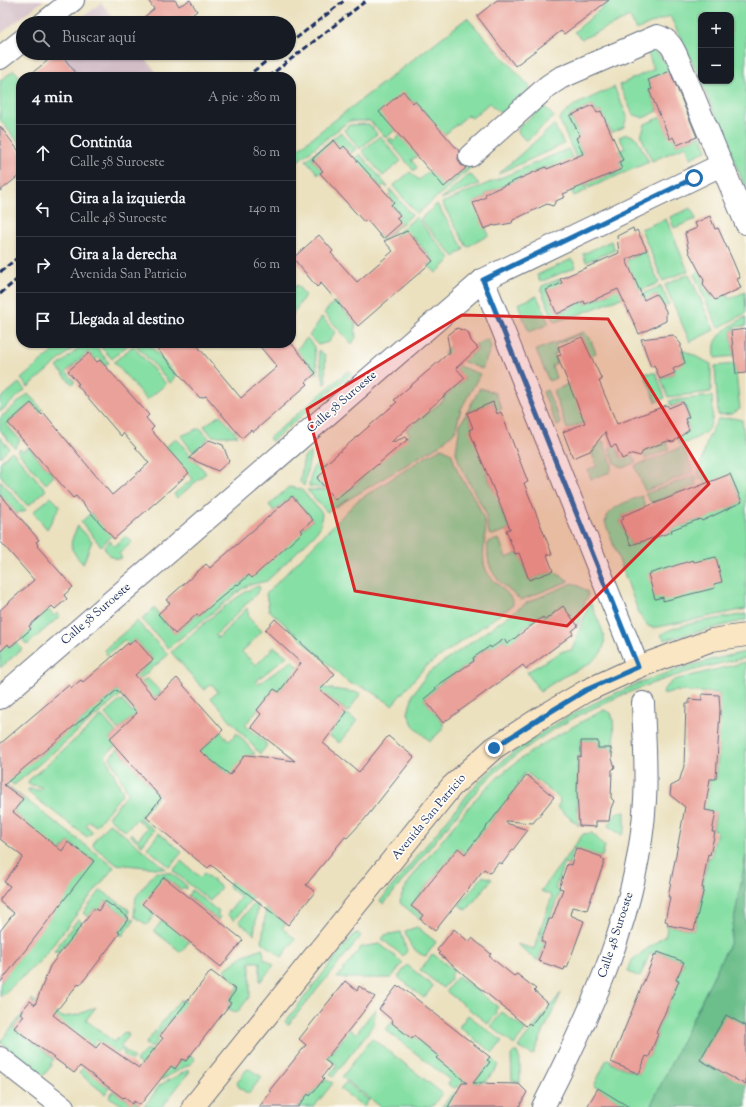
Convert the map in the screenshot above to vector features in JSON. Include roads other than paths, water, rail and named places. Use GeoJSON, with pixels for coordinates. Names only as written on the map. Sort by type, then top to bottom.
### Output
{"type":"FeatureCollection","features":[{"type":"Feature","properties":{"kind":"street"},"geometry":{"type":"LineString","coordinates":[[53,16],[72,0]]}},
{"type":"Feature","properties":{"kind":"street"},"geometry":{"type":"LineString","coordinates":[[470,156],[548,86],[560,78],[658,36],[665,38],[670,44],[746,223]]}},
{"type":"Feature","properties":{"kind":"street"},"geometry":{"type":"LineString","coordinates":[[0,58],[16,45]]}},
{"type":"Feature","properties":{"kind":"street","name":"Calle 58 Suroeste"},"geometry":{"type":"LineString","coordinates":[[0,698],[483,280],[721,165]]}},
{"type":"Feature","properties":{"kind":"street"},"geometry":{"type":"LineString","coordinates":[[483,280],[638,667]]}},
{"type":"Feature","properties":{"kind":"street","name":"Avenida San Patricio"},"geometry":{"type":"LineString","coordinates":[[193,1107],[451,787],[494,748],[586,690],[638,667],[712,640],[746,635]]}},
{"type":"Feature","properties":{"kind":"street","name":"Calle 48 Suroeste"},"geometry":{"type":"LineString","coordinates":[[543,1107],[596,996],[626,913],[639,851],[646,799],[643,703]]}},
{"type":"Feature","properties":{"kind":"street"},"geometry":{"type":"LineString","coordinates":[[0,1058],[63,1107]]}},
{"type":"Feature","properties":{"kind":"railway"},"geometry":{"type":"LineString","coordinates":[[296,38],[345,0]]}},
{"type":"Feature","properties":{"kind":"railway"},"geometry":{"type":"LineString","coordinates":[[296,55],[367,0]]}},
{"type":"Feature","properties":{"kind":"railway"},"geometry":{"type":"LineString","coordinates":[[252,72],[268,60]]}},
{"type":"Feature","properties":{"kind":"railway"},"geometry":{"type":"LineString","coordinates":[[274,72],[290,60]]}},
{"type":"Feature","properties":{"kind":"railway"},"geometry":{"type":"LineString","coordinates":[[0,272],[16,259]]}},
{"type":"Feature","properties":{"kind":"railway"},"geometry":{"type":"LineString","coordinates":[[0,294],[16,280]]}}]}
